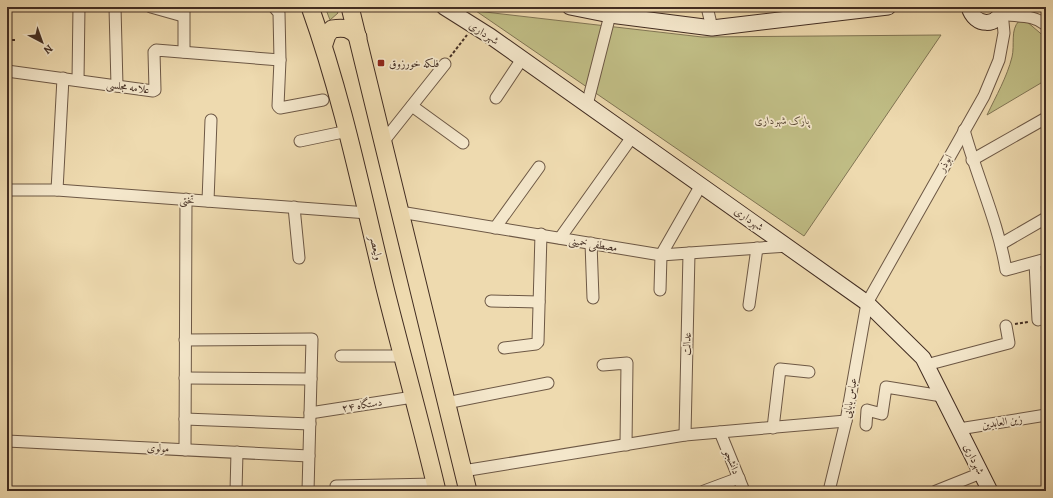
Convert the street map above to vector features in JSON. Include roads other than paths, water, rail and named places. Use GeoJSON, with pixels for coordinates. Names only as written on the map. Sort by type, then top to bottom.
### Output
{"type":"FeatureCollection","features":[{"type":"Feature","properties":{"kind":"main road","name":"ولیعصر"},"geometry":{"type":"LineString","coordinates":[[310,7],[324,44],[348,131],[436,488]]}},
{"type":"Feature","properties":{"kind":"main road"},"geometry":{"type":"LineString","coordinates":[[350,7],[468,491]]}},
{"type":"Feature","properties":{"kind":"main road","name":"شهرداری"},"geometry":{"type":"LineString","coordinates":[[444,7],[522,59],[867,303],[923,358],[990,491]]}},
{"type":"Feature","properties":{"kind":"main road"},"geometry":{"type":"LineString","coordinates":[[570,7],[610,16],[712,28],[884,7]]}},
{"type":"Feature","properties":{"kind":"main road"},"geometry":{"type":"LineString","coordinates":[[969,7],[973,17],[981,22],[991,22],[1003,11]]}},
{"type":"Feature","properties":{"kind":"main road"},"geometry":{"type":"LineString","coordinates":[[324,44],[332,29],[342,27],[352,30],[358,37]]}},
{"type":"Feature","properties":{"kind":"street"},"geometry":{"type":"LineString","coordinates":[[78,80],[79,7]]}},
{"type":"Feature","properties":{"kind":"street"},"geometry":{"type":"LineString","coordinates":[[115,7],[117,86]]}},
{"type":"Feature","properties":{"kind":"street"},"geometry":{"type":"LineString","coordinates":[[151,7],[184,11],[184,52]]}},
{"type":"Feature","properties":{"kind":"street"},"geometry":{"type":"LineString","coordinates":[[274,7],[279,12],[280,60],[278,106],[280,108],[323,100]]}},
{"type":"Feature","properties":{"kind":"street"},"geometry":{"type":"LineString","coordinates":[[707,7],[712,28]]}},
{"type":"Feature","properties":{"kind":"street"},"geometry":{"type":"LineString","coordinates":[[1003,11],[1041,21],[1046,25]]}},
{"type":"Feature","properties":{"kind":"street","name":"ابوذر"},"geometry":{"type":"LineString","coordinates":[[867,303],[984,96],[999,60],[1004,33],[1002,22],[1003,11]]}},
{"type":"Feature","properties":{"kind":"street"},"geometry":{"type":"LineString","coordinates":[[587,105],[610,16]]}},
{"type":"Feature","properties":{"kind":"street","name":"علامه مجلسی"},"geometry":{"type":"LineString","coordinates":[[7,71],[154,91],[154,50],[280,60]]}},
{"type":"Feature","properties":{"kind":"street"},"geometry":{"type":"LineString","coordinates":[[496,98],[522,59]]}},
{"type":"Feature","properties":{"kind":"street"},"geometry":{"type":"LineString","coordinates":[[383,142],[445,64]]}},
{"type":"Feature","properties":{"kind":"street"},"geometry":{"type":"LineString","coordinates":[[58,190],[62,78]]}},
{"type":"Feature","properties":{"kind":"street"},"geometry":{"type":"LineString","coordinates":[[412,106],[463,143]]}},
{"type":"Feature","properties":{"kind":"street"},"geometry":{"type":"LineString","coordinates":[[972,160],[1046,118]]}},
{"type":"Feature","properties":{"kind":"street"},"geometry":{"type":"LineString","coordinates":[[208,201],[211,120]]}},
{"type":"Feature","properties":{"kind":"street"},"geometry":{"type":"LineString","coordinates":[[964,130],[972,160],[1001,244],[1006,270],[1046,259]]}},
{"type":"Feature","properties":{"kind":"street"},"geometry":{"type":"LineString","coordinates":[[300,141],[348,131]]}},
{"type":"Feature","properties":{"kind":"street"},"geometry":{"type":"LineString","coordinates":[[560,238],[632,136]]}},
{"type":"Feature","properties":{"kind":"street"},"geometry":{"type":"LineString","coordinates":[[495,228],[538,167]]}},
{"type":"Feature","properties":{"kind":"street"},"geometry":{"type":"LineString","coordinates":[[660,290],[661,255],[701,185]]}},
{"type":"Feature","properties":{"kind":"street","name":"تختی"},"geometry":{"type":"LineString","coordinates":[[7,190],[58,190],[368,213]]}},
{"type":"Feature","properties":{"kind":"street"},"geometry":{"type":"LineString","coordinates":[[185,450],[186,199]]}},
{"type":"Feature","properties":{"kind":"street"},"geometry":{"type":"LineString","coordinates":[[294,207],[299,258]]}},
{"type":"Feature","properties":{"kind":"street","name":"مصطفی خمینی"},"geometry":{"type":"LineString","coordinates":[[400,212],[541,234],[661,255],[788,246]]}},
{"type":"Feature","properties":{"kind":"street"},"geometry":{"type":"LineString","coordinates":[[1001,244],[1046,218]]}},
{"type":"Feature","properties":{"kind":"street"},"geometry":{"type":"LineString","coordinates":[[504,348],[537,344],[541,234]]}},
{"type":"Feature","properties":{"kind":"street"},"geometry":{"type":"LineString","coordinates":[[591,243],[593,298]]}},
{"type":"Feature","properties":{"kind":"street"},"geometry":{"type":"LineString","coordinates":[[749,305],[758,248]]}},
{"type":"Feature","properties":{"kind":"street","name":"عدالت"},"geometry":{"type":"LineString","coordinates":[[685,435],[689,253]]}},
{"type":"Feature","properties":{"kind":"street"},"geometry":{"type":"LineString","coordinates":[[1035,263],[1038,320]]}},
{"type":"Feature","properties":{"kind":"street"},"geometry":{"type":"LineString","coordinates":[[491,301],[539,302]]}},
{"type":"Feature","properties":{"kind":"street","name":"عباس بابایی"},"geometry":{"type":"LineString","coordinates":[[829,491],[846,421],[867,303]]}},
{"type":"Feature","properties":{"kind":"street"},"geometry":{"type":"LineString","coordinates":[[926,365],[1009,343],[1006,326]]}},
{"type":"Feature","properties":{"kind":"street"},"geometry":{"type":"LineString","coordinates":[[186,340],[312,339],[308,491]]}},
{"type":"Feature","properties":{"kind":"street"},"geometry":{"type":"LineString","coordinates":[[341,356],[403,356]]}},
{"type":"Feature","properties":{"kind":"street"},"geometry":{"type":"LineString","coordinates":[[603,365],[627,363],[626,445]]}},
{"type":"Feature","properties":{"kind":"street"},"geometry":{"type":"LineString","coordinates":[[773,428],[780,369],[809,372]]}},
{"type":"Feature","properties":{"kind":"street"},"geometry":{"type":"LineString","coordinates":[[185,378],[311,379]]}},
{"type":"Feature","properties":{"kind":"street"},"geometry":{"type":"LineString","coordinates":[[446,403],[548,383]]}},
{"type":"Feature","properties":{"kind":"street"},"geometry":{"type":"LineString","coordinates":[[866,426],[867,410],[882,414],[886,387],[942,396]]}},
{"type":"Feature","properties":{"kind":"street","name":"۲۴ دستگاه"},"geometry":{"type":"LineString","coordinates":[[185,419],[310,419],[413,397]]}},
{"type":"Feature","properties":{"kind":"street","name":"زین العابدین"},"geometry":{"type":"LineString","coordinates":[[959,429],[1046,415]]}},
{"type":"Feature","properties":{"kind":"street"},"geometry":{"type":"LineString","coordinates":[[463,471],[685,435],[846,421]]}},
{"type":"Feature","properties":{"kind":"street","name":"دانشجو"},"geometry":{"type":"LineString","coordinates":[[720,432],[744,491]]}},
{"type":"Feature","properties":{"kind":"street","name":"مولوی"},"geometry":{"type":"LineString","coordinates":[[7,441],[309,456]]}},
{"type":"Feature","properties":{"kind":"street"},"geometry":{"type":"LineString","coordinates":[[236,491],[237,452]]}},
{"type":"Feature","properties":{"kind":"street"},"geometry":{"type":"LineString","coordinates":[[936,491],[981,473]]}},
{"type":"Feature","properties":{"kind":"street"},"geometry":{"type":"LineString","coordinates":[[704,491],[739,478]]}},
{"type":"Feature","properties":{"kind":"street"},"geometry":{"type":"LineString","coordinates":[[336,486],[436,488]]}},
{"type":"Feature","properties":{"kind":"place","name":"فلکه خورزوق"},"geometry":{"type":"Point","coordinates":[381,63]}},
{"type":"Feature","properties":{"kind":"park label","name":"پارک شهرداری"},"geometry":{"type":"Point","coordinates":[782,120]}}]}
